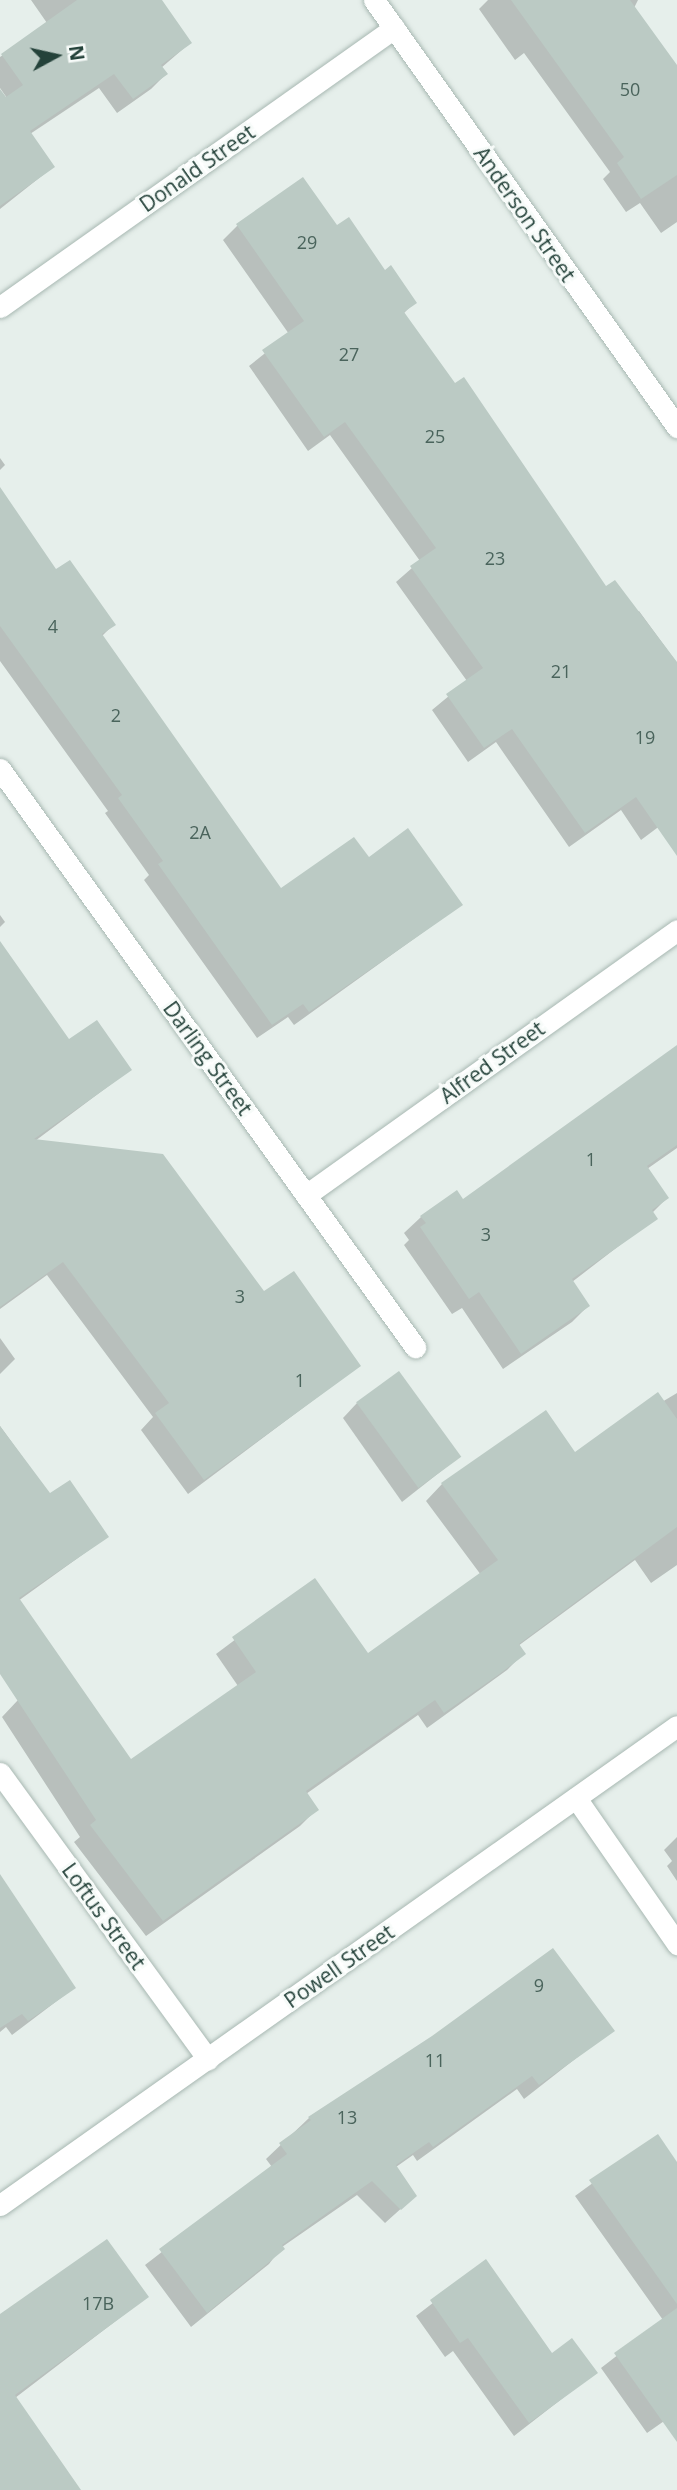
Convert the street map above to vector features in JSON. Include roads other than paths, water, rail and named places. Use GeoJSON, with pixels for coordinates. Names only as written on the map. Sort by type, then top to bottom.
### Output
{"type":"FeatureCollection","features":[{"type":"Feature","properties":{"kind":"street","name":"Anderson Street"},"geometry":{"type":"LineString","coordinates":[[374,0],[677,427]]}},
{"type":"Feature","properties":{"kind":"street","name":"Donald Street"},"geometry":{"type":"LineString","coordinates":[[0,307],[394,28]]}},
{"type":"Feature","properties":{"kind":"street","name":"Darling Street"},"geometry":{"type":"LineString","coordinates":[[0,769],[415,1347]]}},
{"type":"Feature","properties":{"kind":"street","name":"Alfred Street"},"geometry":{"type":"LineString","coordinates":[[306,1195],[677,930]]}},
{"type":"Feature","properties":{"kind":"street","name":"Powell Street"},"geometry":{"type":"LineString","coordinates":[[0,2205],[677,1726]]}},
{"type":"Feature","properties":{"kind":"street","name":"Loftus Street"},"geometry":{"type":"LineString","coordinates":[[0,1773],[208,2059]]}},
{"type":"Feature","properties":{"kind":"street"},"geometry":{"type":"LineString","coordinates":[[576,1798],[677,1944]]}}]}
